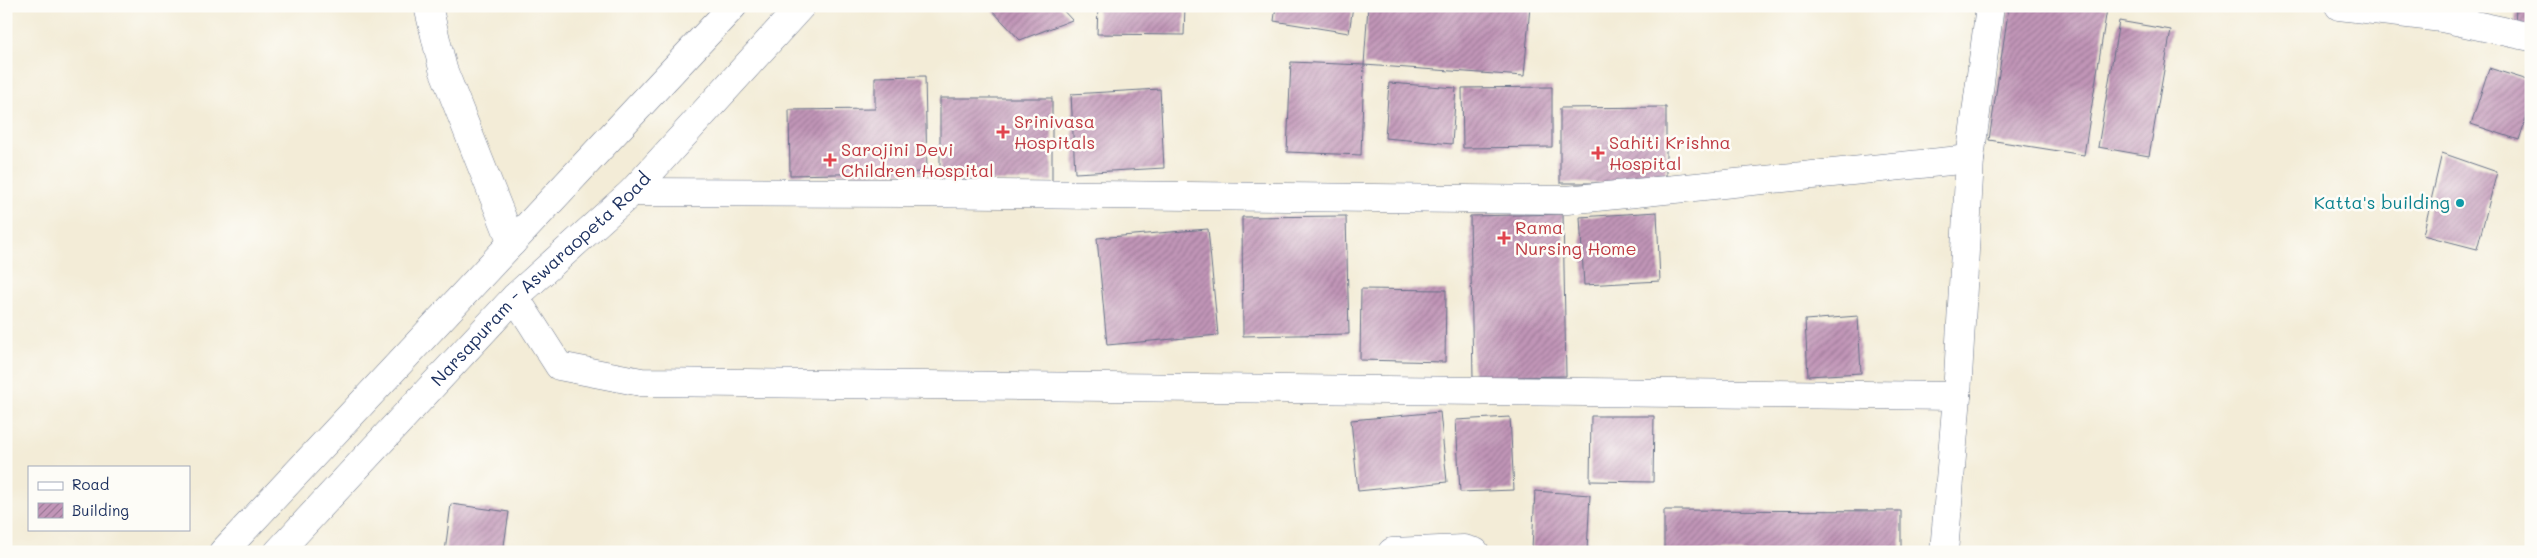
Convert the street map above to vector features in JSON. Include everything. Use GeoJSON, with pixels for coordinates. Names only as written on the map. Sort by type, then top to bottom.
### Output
{"type":"FeatureCollection","features":[{"type":"Feature","properties":{"kind":"street"},"geometry":{"type":"LineString","coordinates":[[428,6],[443,70],[512,243]]}},
{"type":"Feature","properties":{"kind":"street"},"geometry":{"type":"LineString","coordinates":[[223,552],[733,6]]}},
{"type":"Feature","properties":{"kind":"street","name":"Narsapuram - Aswaraopeta Road"},"geometry":{"type":"LineString","coordinates":[[278,552],[516,297],[632,192],[801,6]]}},
{"type":"Feature","properties":{"kind":"street"},"geometry":{"type":"LineString","coordinates":[[1944,552],[1956,396],[1970,159],[1990,6]]}},
{"type":"Feature","properties":{"kind":"street"},"geometry":{"type":"LineString","coordinates":[[2339,6],[2442,18],[2531,37]]}},
{"type":"Feature","properties":{"kind":"street"},"geometry":{"type":"LineString","coordinates":[[632,192],[1567,200],[1970,159]]}},
{"type":"Feature","properties":{"kind":"street"},"geometry":{"type":"LineString","coordinates":[[516,297],[559,366],[641,382],[1956,396]]}},
{"type":"Feature","properties":{"kind":"street"},"geometry":{"type":"LineString","coordinates":[[1392,552],[1464,549],[1475,552]]}},
{"type":"Feature","properties":{"kind":"building"},"geometry":{"type":"Polygon","coordinates":[[[988,6],[1059,6],[1072,20],[1020,40],[988,6]]]}},
{"type":"Feature","properties":{"kind":"building"},"geometry":{"type":"Polygon","coordinates":[[[1098,6],[1185,6],[1184,35],[1097,34],[1098,6]]]}},
{"type":"Feature","properties":{"kind":"building"},"geometry":{"type":"Polygon","coordinates":[[[1276,6],[1353,6],[1349,33],[1274,21],[1276,6]]]}},
{"type":"Feature","properties":{"kind":"building"},"geometry":{"type":"Polygon","coordinates":[[[1368,6],[1530,6],[1524,76],[1364,65],[1368,6]]]}},
{"type":"Feature","properties":{"kind":"building"},"geometry":{"type":"Polygon","coordinates":[[[2009,6],[2092,6],[2107,9],[2084,155],[1989,140],[2009,6]]]}},
{"type":"Feature","properties":{"kind":"building"},"geometry":{"type":"Polygon","coordinates":[[[2516,6],[2531,6],[2531,27],[2515,26],[2516,6]]]}},
{"type":"Feature","properties":{"kind":"building"},"geometry":{"type":"Polygon","coordinates":[[[2119,21],[2171,30],[2149,156],[2098,147],[2119,21]]]}},
{"type":"Feature","properties":{"kind":"building"},"geometry":{"type":"Polygon","coordinates":[[[1291,62],[1364,65],[1361,155],[1287,152],[1291,62]]]}},
{"type":"Feature","properties":{"kind":"building"},"geometry":{"type":"Polygon","coordinates":[[[2489,68],[2531,81],[2531,103],[2519,140],[2471,124],[2489,68]]]}},
{"type":"Feature","properties":{"kind":"building"},"geometry":{"type":"Polygon","coordinates":[[[925,76],[927,172],[790,175],[789,110],[875,109],[875,77],[925,76]]]}},
{"type":"Feature","properties":{"kind":"building"},"geometry":{"type":"Polygon","coordinates":[[[1389,83],[1456,88],[1452,144],[1385,138],[1389,83]]]}},
{"type":"Feature","properties":{"kind":"building"},"geometry":{"type":"Polygon","coordinates":[[[1552,87],[1552,147],[1463,148],[1462,88],[1552,87]]]}},
{"type":"Feature","properties":{"kind":"building"},"geometry":{"type":"Polygon","coordinates":[[[1160,89],[1164,168],[1075,173],[1071,94],[1160,89]]]}},
{"type":"Feature","properties":{"kind":"building"},"geometry":{"type":"Polygon","coordinates":[[[940,98],[1052,98],[1052,181],[940,181],[940,98]]]}},
{"type":"Feature","properties":{"kind":"building"},"geometry":{"type":"Polygon","coordinates":[[[1666,107],[1666,183],[1560,183],[1560,108],[1666,107]]]}},
{"type":"Feature","properties":{"kind":"building","name":"Katta's building"},"geometry":{"type":"Polygon","coordinates":[[[2442,153],[2497,172],[2477,249],[2423,235],[2442,153]]]}},
{"type":"Feature","properties":{"kind":"building"},"geometry":{"type":"Polygon","coordinates":[[[1657,212],[1660,281],[1584,285],[1580,217],[1657,212]]]}},
{"type":"Feature","properties":{"kind":"building"},"geometry":{"type":"Polygon","coordinates":[[[1563,214],[1566,376],[1473,378],[1470,216],[1563,214]]]}},
{"type":"Feature","properties":{"kind":"building"},"geometry":{"type":"Polygon","coordinates":[[[1346,216],[1349,334],[1243,336],[1242,217],[1346,216]]]}},
{"type":"Feature","properties":{"kind":"building"},"geometry":{"type":"Polygon","coordinates":[[[1208,229],[1218,335],[1107,345],[1097,238],[1208,229]]]}},
{"type":"Feature","properties":{"kind":"building"},"geometry":{"type":"Polygon","coordinates":[[[1361,289],[1446,290],[1445,362],[1360,360],[1361,289]]]}},
{"type":"Feature","properties":{"kind":"building"},"geometry":{"type":"Polygon","coordinates":[[[1858,316],[1861,373],[1808,376],[1805,320],[1858,316]]]}},
{"type":"Feature","properties":{"kind":"building"},"geometry":{"type":"Polygon","coordinates":[[[1440,412],[1447,482],[1358,491],[1351,420],[1440,412]]]}},
{"type":"Feature","properties":{"kind":"building"},"geometry":{"type":"Polygon","coordinates":[[[1591,416],[1654,416],[1653,482],[1590,481],[1591,416]]]}},
{"type":"Feature","properties":{"kind":"building"},"geometry":{"type":"Polygon","coordinates":[[[1510,417],[1514,490],[1460,492],[1456,420],[1510,417]]]}},
{"type":"Feature","properties":{"kind":"building"},"geometry":{"type":"Polygon","coordinates":[[[1535,491],[1590,495],[1587,551],[1532,548],[1535,491]]]}},
{"type":"Feature","properties":{"kind":"building"},"geometry":{"type":"Polygon","coordinates":[[[451,504],[509,512],[503,552],[445,552],[451,504]]]}},
{"type":"Feature","properties":{"kind":"building"},"geometry":{"type":"Polygon","coordinates":[[[1664,510],[1901,511],[1901,552],[1664,552],[1664,510]]]}},
{"type":"Feature","properties":{"kind":"place","name":"Srinivasa Hospitals"},"geometry":{"type":"Point","coordinates":[1003,132]}},
{"type":"Feature","properties":{"kind":"place","name":"Sahiti Krishna Hospital"},"geometry":{"type":"Point","coordinates":[1598,153]}},
{"type":"Feature","properties":{"kind":"place","name":"Sarojini Devi Children Hospital"},"geometry":{"type":"Point","coordinates":[830,160]}},
{"type":"Feature","properties":{"kind":"place","name":"Katta's building"},"geometry":{"type":"Point","coordinates":[2460,203]}},
{"type":"Feature","properties":{"kind":"place","name":"Rama Nursing Home"},"geometry":{"type":"Point","coordinates":[1504,238]}}]}
